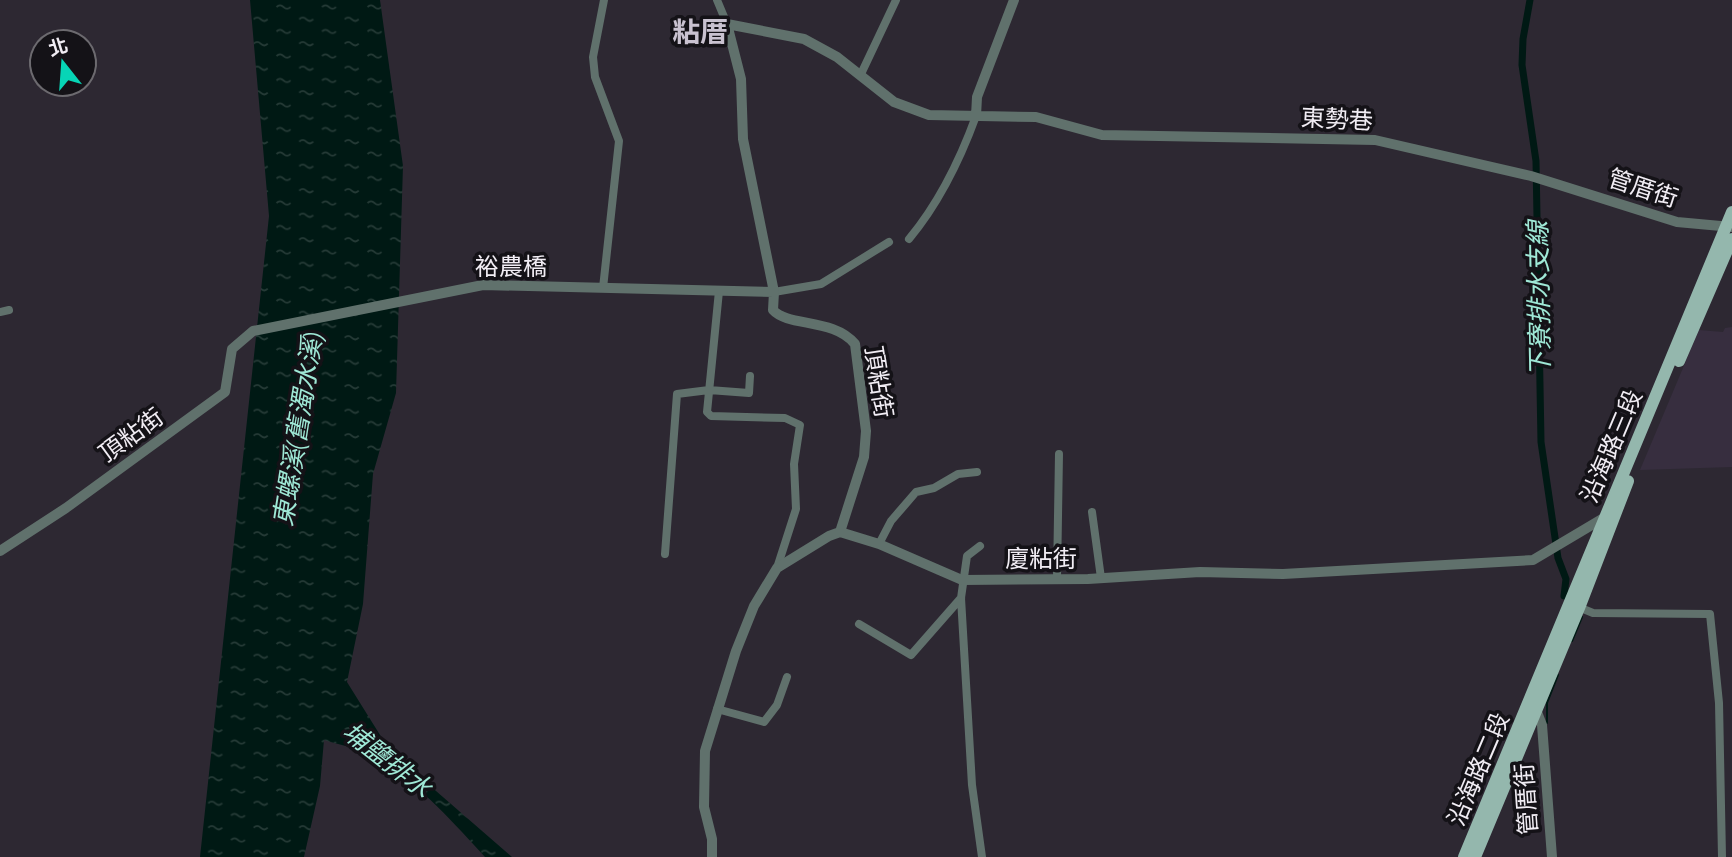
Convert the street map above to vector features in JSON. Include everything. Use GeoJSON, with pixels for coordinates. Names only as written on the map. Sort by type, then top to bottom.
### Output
{"type":"FeatureCollection","features":[{"type":"Feature","properties":{"kind":"main road","name":"沿海路三段"},"geometry":{"type":"LineString","coordinates":[[1533,704],[1609,515],[1730,231],[1732,212]]}},
{"type":"Feature","properties":{"kind":"main road","name":"沿海路二段"},"geometry":{"type":"LineString","coordinates":[[1464,857],[1533,704]]}},
{"type":"Feature","properties":{"kind":"main road","name":"沿海路二段"},"geometry":{"type":"LineString","coordinates":[[1475,857],[1533,704]]}},
{"type":"Feature","properties":{"kind":"street"},"geometry":{"type":"LineString","coordinates":[[603,288],[618,141],[595,77],[593,57],[604,0]]}},
{"type":"Feature","properties":{"kind":"street","name":"頂粘街"},"geometry":{"type":"LineString","coordinates":[[717,0],[741,79],[743,139],[774,292],[773,310],[779,317],[821,324],[855,344],[866,427],[864,457],[840,532]]}},
{"type":"Feature","properties":{"kind":"street"},"geometry":{"type":"LineString","coordinates":[[861,74],[895,0]]}},
{"type":"Feature","properties":{"kind":"street"},"geometry":{"type":"LineString","coordinates":[[909,239],[924,220],[950,175],[975,116],[977,97],[1014,0]]}},
{"type":"Feature","properties":{"kind":"street"},"geometry":{"type":"LineString","coordinates":[[726,24],[804,39],[824,48],[906,109],[929,115],[975,116]]}},
{"type":"Feature","properties":{"kind":"street","name":"東勢巷"},"geometry":{"type":"LineString","coordinates":[[975,116],[1035,117],[1102,135],[1375,140],[1537,178]]}},
{"type":"Feature","properties":{"kind":"street","name":"管厝街"},"geometry":{"type":"LineString","coordinates":[[1537,178],[1677,222],[1730,231]]}},
{"type":"Feature","properties":{"kind":"street"},"geometry":{"type":"LineString","coordinates":[[774,292],[821,284],[889,242]]}},
{"type":"Feature","properties":{"kind":"street","name":"裕農橋"},"geometry":{"type":"LineString","coordinates":[[253,331],[484,285],[774,292]]}},
{"type":"Feature","properties":{"kind":"street"},"geometry":{"type":"LineString","coordinates":[[712,857],[712,839],[704,807],[705,751],[754,606],[777,568],[796,509],[794,464],[800,425],[785,418],[710,416],[707,411],[719,291]]}},
{"type":"Feature","properties":{"kind":"street","name":"頂粘街"},"geometry":{"type":"LineString","coordinates":[[0,551],[66,508],[225,392],[232,349],[253,331]]}},
{"type":"Feature","properties":{"kind":"street"},"geometry":{"type":"LineString","coordinates":[[665,554],[676,398],[684,391],[749,393],[750,376]]}},
{"type":"Feature","properties":{"kind":"street"},"geometry":{"type":"LineString","coordinates":[[1057,578],[1059,454]]}},
{"type":"Feature","properties":{"kind":"street"},"geometry":{"type":"LineString","coordinates":[[879,544],[891,521],[916,492],[934,488],[958,474],[977,472]]}},
{"type":"Feature","properties":{"kind":"street"},"geometry":{"type":"LineString","coordinates":[[1092,512],[1101,578]]}},
{"type":"Feature","properties":{"kind":"street","name":"廈粘街"},"geometry":{"type":"LineString","coordinates":[[840,532],[879,544],[962,580],[1101,578],[1200,572],[1283,574],[1533,560],[1609,515]]}},
{"type":"Feature","properties":{"kind":"street"},"geometry":{"type":"LineString","coordinates":[[777,568],[840,532]]}},
{"type":"Feature","properties":{"kind":"street"},"geometry":{"type":"LineString","coordinates":[[980,546],[967,556],[961,598],[972,785],[982,857]]}},
{"type":"Feature","properties":{"kind":"street"},"geometry":{"type":"LineString","coordinates":[[859,624],[911,655],[961,598]]}},
{"type":"Feature","properties":{"kind":"street"},"geometry":{"type":"LineString","coordinates":[[1575,605],[1593,613],[1710,614],[1719,703],[1722,857]]}},
{"type":"Feature","properties":{"kind":"street"},"geometry":{"type":"LineString","coordinates":[[718,709],[764,722],[777,705],[787,677]]}},
{"type":"Feature","properties":{"kind":"street","name":"管厝街"},"geometry":{"type":"LineString","coordinates":[[1533,704],[1542,725],[1552,857]]}},
{"type":"Feature","properties":{"kind":"shaded area"},"geometry":{"type":"Polygon","coordinates":[[[1732,327],[1732,467],[1640,470],[1699,330],[1723,332],[1725,328],[1732,327]]]}},
{"type":"Feature","properties":{"kind":"water"},"geometry":{"type":"Polygon","coordinates":[[[250,0],[380,0],[403,166],[396,393],[373,474],[363,604],[347,682],[390,751],[512,857],[485,857],[428,798],[396,771],[361,751],[324,740],[320,786],[304,857],[200,857],[269,216],[250,0]]]}},
{"type":"Feature","properties":{"kind":"waterway","name":"下寮排水支線"},"geometry":{"type":"LineString","coordinates":[[1530,0],[1523,39],[1522,65],[1536,161],[1541,442],[1558,558],[1566,579],[1564,596]]}},
{"type":"Feature","properties":{"kind":"waterway"},"geometry":{"type":"LineString","coordinates":[[1572,641],[1582,617]]}},
{"type":"Feature","properties":{"kind":"waterway"},"geometry":{"type":"LineString","coordinates":[[1547,723],[1547,703],[1558,675]]}},
{"type":"Feature","properties":{"kind":"district","name":"粘厝"},"geometry":{"type":"Point","coordinates":[700,32]}},
{"type":"Feature","properties":{"kind":"water label","name":"東螺溪(舊濁水溪)"},"geometry":{"type":"Point","coordinates":[298,429]}},
{"type":"Feature","properties":{"kind":"water label","name":"埔鹽排水"},"geometry":{"type":"Point","coordinates":[387,760]}}]}
